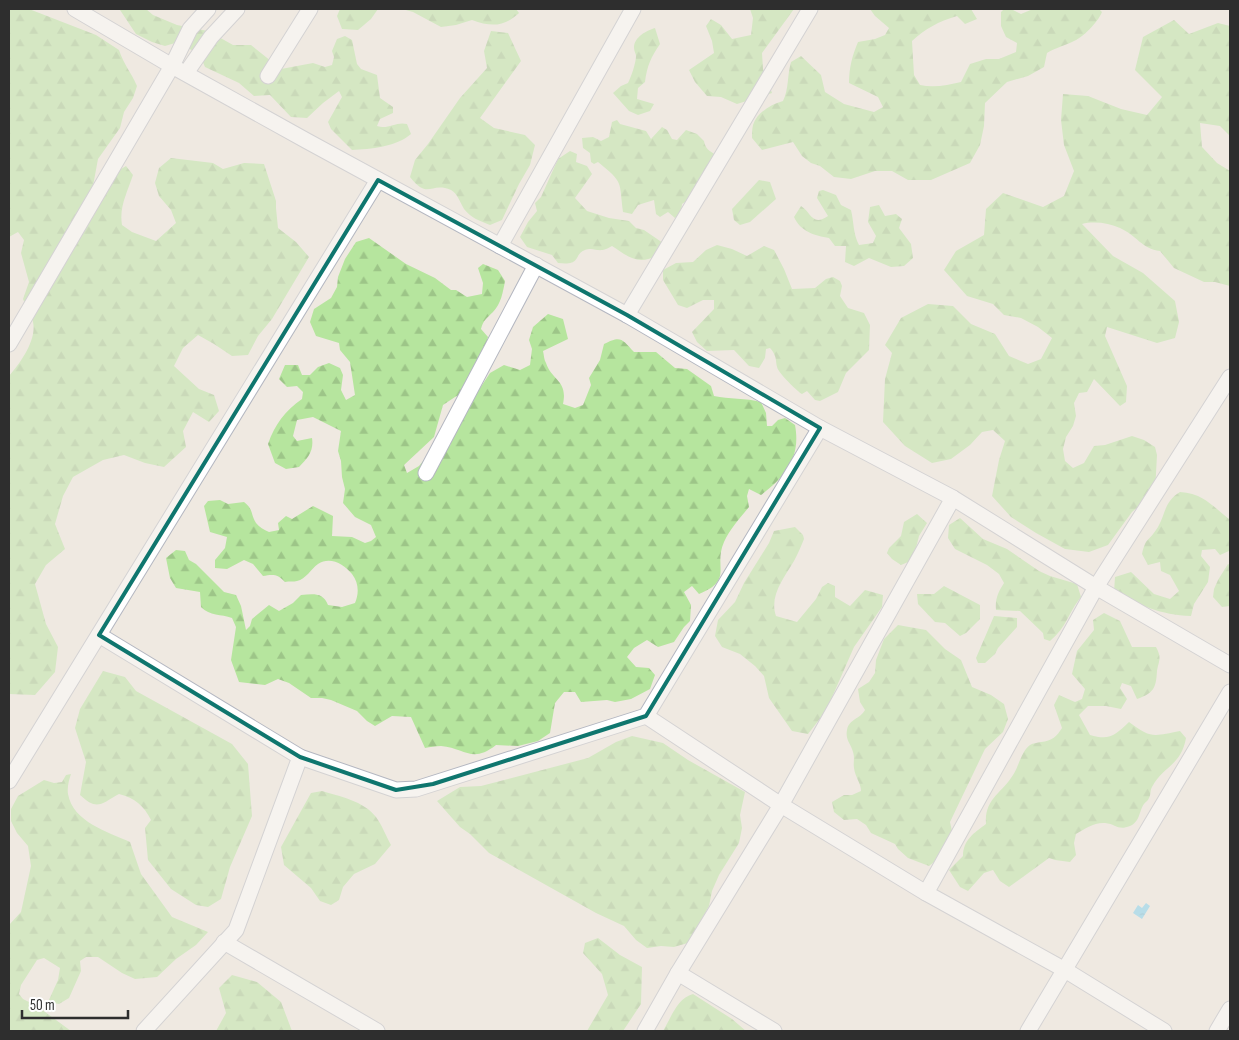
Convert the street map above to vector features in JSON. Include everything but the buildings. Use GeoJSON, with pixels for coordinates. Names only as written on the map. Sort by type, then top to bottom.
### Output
{"type":"FeatureCollection","features":[{"type":"Feature","properties":{"kind":"street"},"geometry":{"type":"LineString","coordinates":[[75,9],[172,66],[627,315],[820,428],[953,498],[1096,587],[1230,665]]}},
{"type":"Feature","properties":{"kind":"street"},"geometry":{"type":"LineString","coordinates":[[9,344],[172,66],[190,29],[208,9]]}},
{"type":"Feature","properties":{"kind":"street"},"geometry":{"type":"LineString","coordinates":[[186,73],[211,37],[237,9]]}},
{"type":"Feature","properties":{"kind":"street"},"geometry":{"type":"LineString","coordinates":[[268,76],[310,9]]}},
{"type":"Feature","properties":{"kind":"street"},"geometry":{"type":"LineString","coordinates":[[500,246],[633,9]]}},
{"type":"Feature","properties":{"kind":"street"},"geometry":{"type":"LineString","coordinates":[[627,315],[810,9]]}},
{"type":"Feature","properties":{"kind":"street"},"geometry":{"type":"LineString","coordinates":[[9,781],[378,180]]}},
{"type":"Feature","properties":{"kind":"street"},"geometry":{"type":"LineString","coordinates":[[426,473],[536,265]]}},
{"type":"Feature","properties":{"kind":"street"},"geometry":{"type":"LineString","coordinates":[[926,894],[1096,587],[1230,377]]}},
{"type":"Feature","properties":{"kind":"street"},"geometry":{"type":"LineString","coordinates":[[99,635],[300,757],[396,790],[416,789],[646,716],[820,428]]}},
{"type":"Feature","properties":{"kind":"street"},"geometry":{"type":"LineString","coordinates":[[645,1031],[678,973],[781,805],[953,498]]}},
{"type":"Feature","properties":{"kind":"street"},"geometry":{"type":"LineString","coordinates":[[1028,1031],[1230,692]]}},
{"type":"Feature","properties":{"kind":"street"},"geometry":{"type":"LineString","coordinates":[[646,716],[781,805],[926,894],[1065,970],[1164,1031]]}},
{"type":"Feature","properties":{"kind":"street"},"geometry":{"type":"LineString","coordinates":[[144,1031],[236,930],[300,757]]}},
{"type":"Feature","properties":{"kind":"street"},"geometry":{"type":"LineString","coordinates":[[224,942],[377,1031]]}},
{"type":"Feature","properties":{"kind":"street"},"geometry":{"type":"LineString","coordinates":[[678,973],[774,1031]]}},
{"type":"Feature","properties":{"kind":"street"},"geometry":{"type":"LineString","coordinates":[[1217,1031],[1230,1010]]}},
{"type":"Feature","properties":{"kind":"highlighted area"},"geometry":{"type":"Polygon","coordinates":[[[378,180],[627,315],[820,428],[646,716],[433,784],[396,790],[300,757],[99,635],[378,180]]]}},
{"type":"Feature","properties":{"kind":"green space"},"geometry":{"type":"Polygon","coordinates":[[[9,9],[29,9],[96,35],[119,50],[137,86],[133,98],[124,112],[120,128],[98,159],[93,186],[126,166],[133,175],[123,206],[122,225],[132,232],[156,241],[176,223],[171,210],[159,196],[155,183],[159,168],[171,158],[213,163],[223,169],[244,163],[264,164],[276,201],[278,228],[296,242],[309,257],[272,319],[258,336],[248,355],[232,356],[198,335],[183,348],[174,366],[199,389],[214,395],[219,411],[209,422],[193,412],[183,431],[186,447],[164,467],[145,463],[124,455],[103,460],[73,477],[63,496],[55,524],[65,549],[46,565],[35,584],[46,624],[58,647],[55,672],[35,695],[9,694],[9,376],[27,351],[34,329],[32,319],[23,299],[29,282],[21,253],[24,240],[18,232],[9,237],[9,9]]]}},
{"type":"Feature","properties":{"kind":"green space"},"geometry":{"type":"Polygon","coordinates":[[[99,9],[146,9],[153,15],[177,25],[208,31],[233,45],[251,45],[281,69],[313,63],[325,67],[332,65],[334,57],[332,51],[337,39],[345,36],[352,40],[357,64],[361,69],[377,75],[380,98],[393,107],[393,113],[380,119],[377,126],[385,127],[403,123],[407,124],[411,134],[391,145],[352,150],[331,129],[328,122],[342,97],[339,91],[307,118],[291,117],[270,95],[254,96],[239,83],[205,67],[199,53],[175,43],[165,46],[152,42],[136,34],[120,10],[99,9]]]}},
{"type":"Feature","properties":{"kind":"green space"},"geometry":{"type":"Polygon","coordinates":[[[340,9],[378,9],[371,19],[358,30],[342,29],[337,16],[340,9]]]}},
{"type":"Feature","properties":{"kind":"green space"},"geometry":{"type":"Polygon","coordinates":[[[402,9],[516,9],[519,13],[503,23],[491,25],[472,20],[441,27],[413,12],[402,9]]]}},
{"type":"Feature","properties":{"kind":"green space"},"geometry":{"type":"Polygon","coordinates":[[[750,9],[794,9],[762,53],[763,69],[772,93],[737,104],[721,97],[707,96],[695,82],[689,70],[714,53],[706,26],[711,19],[721,25],[732,39],[751,35],[753,18],[750,9]]]}},
{"type":"Feature","properties":{"kind":"green space"},"geometry":{"type":"Polygon","coordinates":[[[870,9],[971,9],[977,19],[965,24],[957,16],[950,18],[922,32],[912,41],[914,75],[920,85],[930,86],[961,82],[970,64],[986,59],[999,59],[1016,52],[1017,43],[1006,37],[1001,26],[1001,12],[1004,9],[1011,9],[1021,14],[1033,9],[1099,9],[1102,12],[1094,25],[1081,37],[1047,53],[1044,67],[1028,76],[1007,82],[985,103],[984,126],[980,145],[970,163],[931,180],[908,180],[892,171],[875,171],[851,179],[834,177],[820,166],[811,163],[802,156],[793,142],[762,150],[752,138],[755,120],[765,109],[783,101],[791,62],[801,56],[821,75],[825,92],[844,104],[874,112],[883,107],[878,97],[849,83],[851,62],[858,42],[885,35],[889,28],[870,9]]]}},
{"type":"Feature","properties":{"kind":"green space"},"geometry":{"type":"Polygon","coordinates":[[[1174,20],[1189,34],[1218,23],[1230,26],[1230,136],[1220,126],[1200,123],[1202,147],[1217,163],[1230,171],[1230,286],[1215,282],[1204,282],[1174,268],[1160,251],[1148,248],[1120,228],[1101,223],[1082,224],[1113,256],[1143,273],[1175,301],[1179,322],[1175,338],[1157,343],[1107,327],[1105,336],[1127,386],[1126,402],[1120,406],[1094,379],[1087,392],[1079,393],[1074,403],[1076,416],[1073,426],[1066,437],[1063,449],[1065,461],[1073,468],[1084,463],[1094,446],[1105,445],[1132,436],[1144,440],[1155,447],[1157,455],[1155,492],[1132,512],[1108,545],[1089,552],[1065,549],[1011,517],[992,496],[1005,441],[993,430],[982,432],[970,445],[951,459],[932,463],[905,446],[883,422],[885,379],[892,353],[885,345],[901,318],[928,304],[953,306],[971,324],[995,334],[1009,356],[1028,364],[1041,359],[1052,338],[1038,327],[1021,318],[1004,315],[993,304],[967,296],[944,270],[956,251],[984,235],[986,209],[1003,193],[1043,207],[1064,196],[1074,171],[1064,145],[1061,120],[1063,94],[1088,96],[1121,109],[1147,115],[1162,97],[1135,70],[1143,37],[1174,20]]]}},
{"type":"Feature","properties":{"kind":"green space"},"geometry":{"type":"Polygon","coordinates":[[[655,28],[660,44],[650,62],[645,82],[638,88],[637,99],[654,104],[650,111],[638,115],[629,111],[613,93],[628,83],[636,59],[634,48],[636,41],[644,33],[655,28]]]}},
{"type":"Feature","properties":{"kind":"green space"},"geometry":{"type":"Polygon","coordinates":[[[491,31],[508,33],[521,61],[480,118],[494,128],[525,135],[535,145],[530,165],[502,220],[490,225],[470,215],[453,191],[444,188],[421,188],[410,177],[415,160],[460,98],[487,68],[484,51],[491,31]]]}},
{"type":"Feature","properties":{"kind":"green space"},"geometry":{"type":"Polygon","coordinates":[[[617,120],[620,124],[646,131],[651,139],[662,127],[667,130],[672,139],[677,140],[686,130],[697,134],[704,141],[705,146],[716,155],[688,200],[682,204],[681,214],[675,218],[668,212],[660,217],[656,214],[654,200],[638,205],[632,214],[623,212],[619,183],[598,162],[594,164],[591,162],[590,153],[583,148],[582,138],[593,137],[601,141],[609,137],[612,122],[617,120]]]}},
{"type":"Feature","properties":{"kind":"green space"},"geometry":{"type":"Polygon","coordinates":[[[570,151],[577,154],[576,162],[587,166],[592,174],[575,198],[587,211],[609,218],[629,221],[636,228],[644,230],[663,243],[658,255],[645,260],[639,260],[629,257],[612,246],[603,250],[588,249],[581,252],[571,263],[558,263],[552,255],[527,247],[520,237],[528,222],[537,211],[535,203],[541,197],[558,159],[570,151]]]}},
{"type":"Feature","properties":{"kind":"green space"},"geometry":{"type":"Polygon","coordinates":[[[759,180],[770,182],[776,199],[750,222],[740,225],[734,220],[732,209],[759,180]]]}},
{"type":"Feature","properties":{"kind":"green space"},"geometry":{"type":"Polygon","coordinates":[[[823,190],[836,195],[841,205],[851,210],[859,245],[873,243],[876,236],[868,222],[870,207],[879,205],[885,216],[896,214],[902,219],[899,228],[911,244],[913,258],[904,266],[891,267],[869,258],[854,266],[845,262],[846,246],[835,246],[829,238],[808,232],[800,226],[794,217],[801,206],[815,219],[823,219],[828,216],[817,198],[819,191],[823,190]]]}},
{"type":"Feature","properties":{"kind":"green space"},"geometry":{"type":"Polygon","coordinates":[[[369,238],[406,264],[467,297],[482,294],[483,283],[478,268],[483,264],[498,270],[505,281],[498,305],[486,319],[481,329],[488,337],[469,391],[443,405],[434,437],[404,465],[407,473],[419,466],[434,448],[450,446],[454,428],[490,373],[504,365],[520,370],[530,365],[532,349],[529,340],[533,327],[548,314],[563,319],[568,339],[543,351],[549,369],[563,390],[563,404],[575,408],[583,405],[591,385],[589,378],[600,360],[604,344],[618,339],[624,341],[634,352],[656,352],[675,368],[687,369],[711,386],[714,396],[761,402],[766,413],[767,426],[772,426],[778,420],[785,418],[795,425],[796,447],[790,465],[778,481],[761,495],[749,489],[747,496],[749,507],[732,528],[724,542],[721,551],[719,578],[716,583],[710,589],[699,594],[692,586],[684,592],[691,605],[690,621],[674,642],[658,647],[647,640],[634,648],[627,657],[636,667],[649,668],[655,675],[650,689],[631,699],[615,702],[607,700],[581,702],[575,692],[564,692],[555,703],[550,733],[538,741],[518,746],[496,745],[488,751],[474,754],[441,746],[425,748],[411,717],[392,716],[375,726],[357,711],[331,700],[311,698],[289,683],[278,679],[265,685],[239,682],[231,660],[236,627],[232,618],[204,610],[201,607],[200,592],[176,588],[170,578],[166,558],[176,550],[185,551],[189,560],[196,564],[224,592],[236,595],[241,606],[246,630],[250,626],[252,619],[269,605],[279,611],[293,603],[301,595],[313,594],[320,596],[328,605],[342,607],[355,603],[358,588],[354,577],[345,567],[332,561],[318,564],[300,580],[285,582],[275,575],[263,576],[253,564],[244,560],[227,569],[215,568],[215,560],[225,548],[227,537],[210,532],[204,506],[208,501],[220,500],[228,504],[244,502],[251,510],[256,523],[269,532],[279,530],[278,523],[286,516],[292,519],[313,506],[333,516],[332,536],[352,537],[365,543],[376,537],[371,525],[355,517],[343,503],[345,489],[338,451],[341,431],[313,417],[297,420],[293,436],[297,441],[312,438],[310,454],[299,467],[286,469],[275,463],[268,444],[281,418],[302,399],[303,392],[297,386],[287,387],[279,379],[285,365],[298,365],[302,375],[310,375],[318,367],[329,363],[340,368],[343,375],[341,390],[346,400],[355,395],[350,362],[340,350],[339,343],[316,336],[310,322],[314,309],[331,298],[337,287],[338,277],[345,259],[356,242],[369,238]]]}},
{"type":"Feature","properties":{"kind":"green space"},"geometry":{"type":"Polygon","coordinates":[[[717,245],[747,256],[764,246],[774,250],[792,289],[815,288],[826,279],[833,277],[840,281],[842,286],[840,296],[848,308],[864,313],[870,325],[869,350],[846,373],[838,392],[820,401],[815,400],[807,391],[802,394],[779,371],[770,348],[766,349],[765,358],[759,368],[749,366],[734,350],[707,351],[697,342],[692,332],[714,309],[714,300],[703,300],[687,308],[678,305],[663,280],[663,270],[676,263],[693,262],[706,250],[717,245]]]}},
{"type":"Feature","properties":{"kind":"green space"},"geometry":{"type":"Polygon","coordinates":[[[1180,492],[1201,498],[1229,519],[1230,522],[1229,551],[1220,555],[1215,549],[1202,550],[1201,556],[1210,567],[1208,582],[1194,604],[1191,616],[1160,611],[1114,592],[1115,577],[1131,572],[1154,594],[1170,599],[1179,591],[1170,575],[1161,571],[1160,562],[1148,565],[1142,554],[1146,542],[1159,525],[1170,500],[1180,492]]]}},
{"type":"Feature","properties":{"kind":"green space"},"geometry":{"type":"Polygon","coordinates":[[[917,514],[927,523],[919,536],[913,560],[901,565],[887,553],[889,548],[901,536],[904,522],[917,514]]]}},
{"type":"Feature","properties":{"kind":"green space"},"geometry":{"type":"Polygon","coordinates":[[[960,518],[983,539],[1007,549],[1039,571],[1077,584],[1081,597],[1064,625],[1050,641],[1044,639],[1043,633],[1020,611],[996,610],[997,596],[1004,583],[999,574],[987,565],[955,549],[948,538],[949,525],[960,518]]]}},
{"type":"Feature","properties":{"kind":"green space"},"geometry":{"type":"Polygon","coordinates":[[[795,527],[803,535],[804,539],[776,594],[774,609],[776,616],[797,622],[816,599],[822,587],[828,583],[835,586],[835,597],[850,606],[865,590],[883,595],[882,607],[854,647],[826,711],[808,734],[792,731],[769,698],[764,676],[740,654],[722,647],[715,636],[718,620],[735,602],[774,531],[795,527]]]}},
{"type":"Feature","properties":{"kind":"green space"},"geometry":{"type":"Polygon","coordinates":[[[1228,564],[1230,565],[1230,606],[1222,607],[1213,597],[1214,589],[1228,564]]]}},
{"type":"Feature","properties":{"kind":"green space"},"geometry":{"type":"Polygon","coordinates":[[[944,586],[980,605],[980,619],[966,633],[960,636],[945,623],[935,622],[918,604],[917,594],[934,594],[944,586]]]}},
{"type":"Feature","properties":{"kind":"green space"},"geometry":{"type":"Polygon","coordinates":[[[1104,613],[1120,621],[1132,647],[1156,647],[1160,659],[1156,682],[1151,692],[1137,699],[1131,686],[1122,683],[1120,688],[1127,699],[1121,709],[1106,706],[1088,706],[1079,715],[1090,735],[1097,737],[1112,736],[1129,722],[1148,734],[1153,735],[1180,731],[1186,738],[1180,755],[1156,780],[1151,788],[1149,799],[1142,807],[1138,819],[1133,824],[1123,828],[1101,823],[1076,834],[1074,843],[1076,855],[1070,862],[1049,858],[1009,887],[1000,881],[993,870],[984,873],[968,891],[960,887],[949,870],[963,856],[963,850],[970,837],[986,824],[986,815],[991,802],[1013,775],[1027,748],[1032,744],[1051,739],[1062,728],[1054,705],[1059,695],[1075,702],[1082,699],[1085,689],[1072,674],[1077,651],[1094,630],[1093,620],[1104,613]]]}},
{"type":"Feature","properties":{"kind":"green space"},"geometry":{"type":"Polygon","coordinates":[[[994,616],[1017,618],[1017,627],[995,654],[985,663],[978,663],[976,658],[994,616]]]}},
{"type":"Feature","properties":{"kind":"green space"},"geometry":{"type":"Polygon","coordinates":[[[898,625],[926,630],[945,649],[961,660],[972,687],[991,695],[1004,704],[1008,719],[1003,732],[985,749],[950,822],[952,831],[946,849],[929,866],[908,858],[895,844],[871,833],[866,825],[857,819],[844,820],[834,812],[832,802],[844,795],[852,795],[861,791],[854,766],[854,754],[847,739],[847,730],[852,721],[865,710],[860,702],[858,689],[869,682],[875,673],[876,660],[884,639],[898,625]]]}},
{"type":"Feature","properties":{"kind":"green space"},"geometry":{"type":"Polygon","coordinates":[[[103,671],[125,677],[136,691],[232,744],[248,764],[252,816],[230,867],[221,899],[208,907],[196,905],[171,889],[148,860],[145,828],[151,820],[138,803],[119,794],[103,803],[95,804],[80,795],[86,762],[75,728],[80,709],[103,671]]]}},
{"type":"Feature","properties":{"kind":"green space"},"geometry":{"type":"Polygon","coordinates":[[[632,736],[663,743],[688,760],[745,792],[740,815],[742,828],[739,843],[719,875],[712,891],[709,906],[691,942],[674,947],[647,948],[636,940],[624,926],[596,913],[489,853],[460,827],[437,801],[460,787],[481,786],[588,758],[616,742],[632,736]]]}},
{"type":"Feature","properties":{"kind":"green space"},"geometry":{"type":"Polygon","coordinates":[[[71,774],[68,794],[71,804],[77,812],[93,825],[130,842],[141,874],[172,917],[208,932],[196,945],[176,959],[157,977],[135,979],[98,957],[86,957],[80,961],[81,971],[69,998],[59,1004],[48,1002],[58,980],[60,968],[44,958],[37,960],[21,985],[19,994],[23,999],[37,1006],[71,1031],[9,1031],[9,925],[21,912],[31,866],[28,846],[17,833],[11,821],[11,809],[18,796],[44,780],[54,783],[62,782],[66,775],[71,774]]]}},
{"type":"Feature","properties":{"kind":"green space"},"geometry":{"type":"Polygon","coordinates":[[[322,791],[351,800],[371,811],[380,823],[391,845],[375,864],[354,874],[343,887],[339,900],[331,905],[320,901],[311,888],[284,865],[281,847],[311,793],[322,791]]]}},
{"type":"Feature","properties":{"kind":"green space"},"geometry":{"type":"Polygon","coordinates":[[[598,938],[620,955],[642,967],[641,1004],[623,1031],[587,1031],[608,995],[602,974],[583,953],[585,943],[598,938]]]}},
{"type":"Feature","properties":{"kind":"green space"},"geometry":{"type":"Polygon","coordinates":[[[232,975],[257,982],[281,1002],[292,1031],[216,1031],[226,1013],[219,988],[232,975]]]}},
{"type":"Feature","properties":{"kind":"green space"},"geometry":{"type":"Polygon","coordinates":[[[693,994],[732,1019],[746,1031],[663,1031],[679,1004],[687,996],[693,994]]]}},
{"type":"Feature","properties":{"kind":"water"},"geometry":{"type":"Polygon","coordinates":[[[1146,903],[1150,906],[1142,919],[1133,913],[1138,905],[1142,908],[1146,903]]]}}]}
